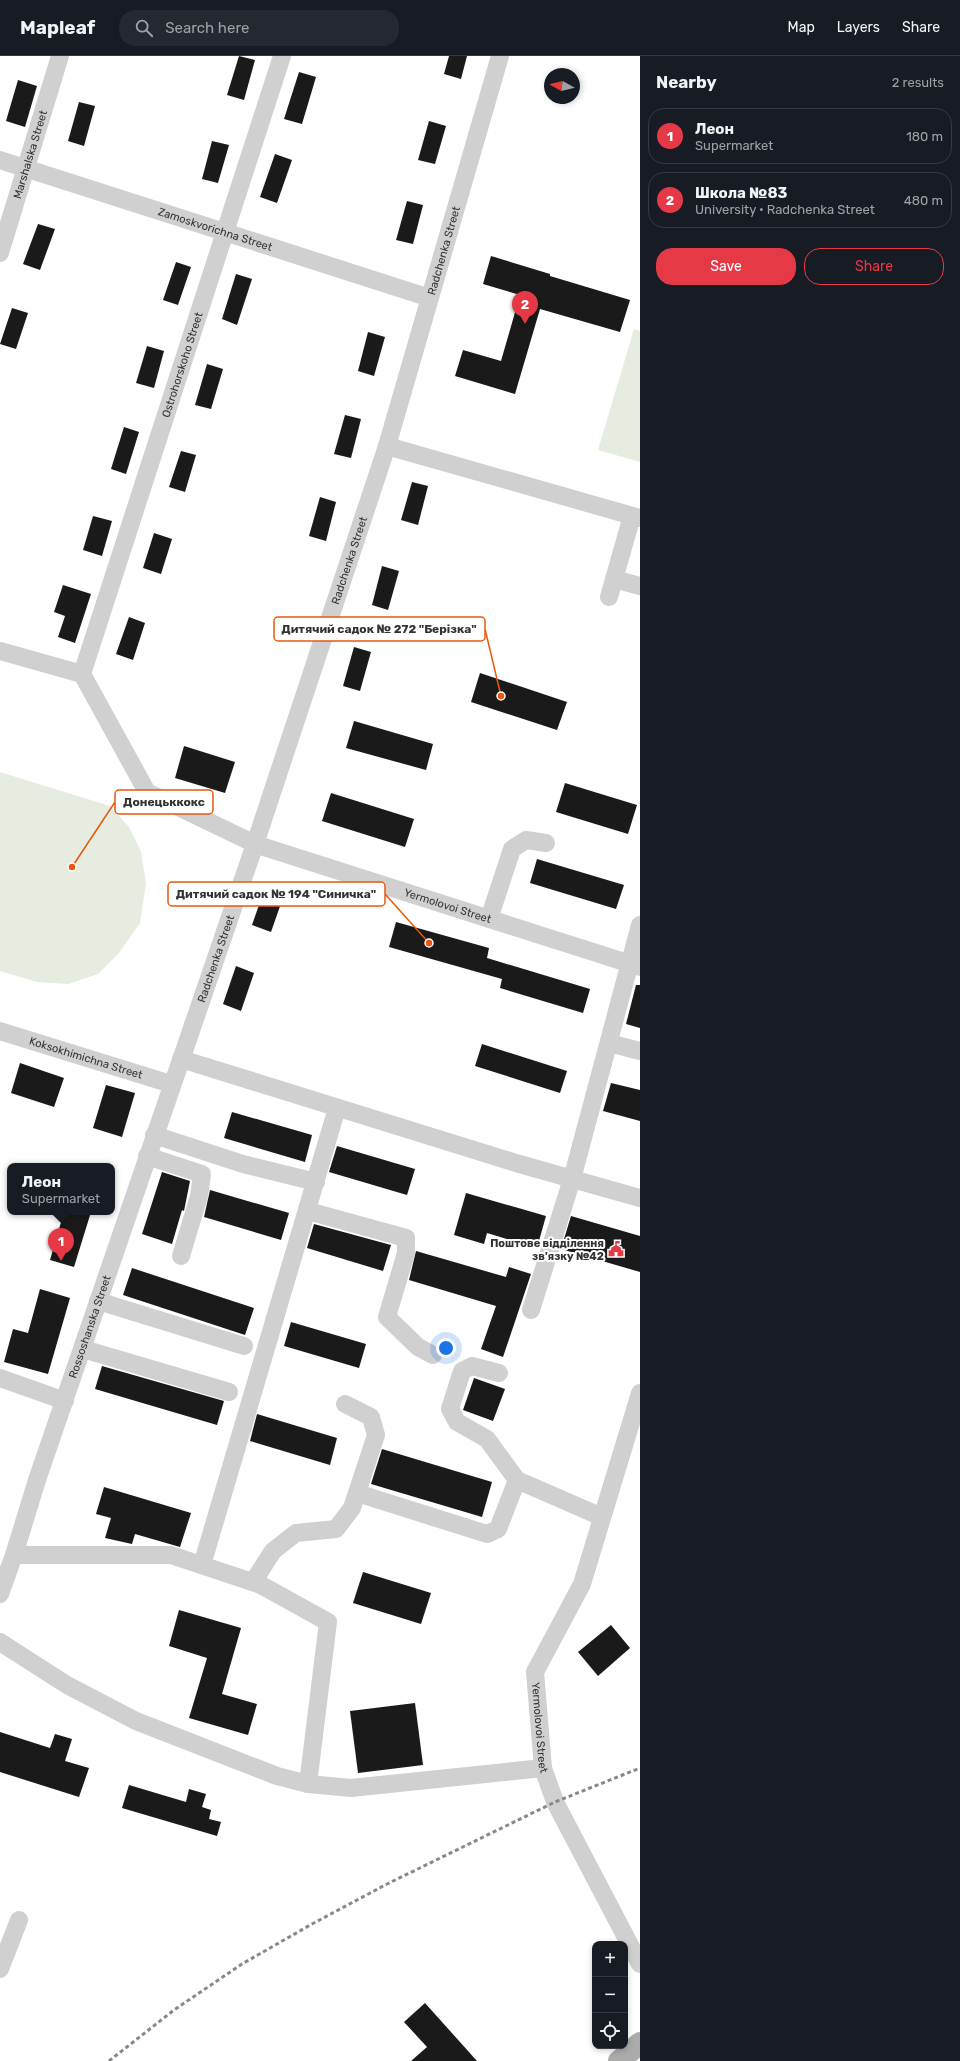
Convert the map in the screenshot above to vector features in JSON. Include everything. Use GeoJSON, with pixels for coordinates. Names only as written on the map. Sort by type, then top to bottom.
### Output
{"type":"FeatureCollection","features":[{"type":"Feature","properties":{"kind":"main road"},"geometry":{"type":"LineString","coordinates":[[619,2061],[640,2043]]}},
{"type":"Feature","properties":{"kind":"street","name":"Marshalska Street"},"geometry":{"type":"LineString","coordinates":[[0,253],[27,169],[60,56]]}},
{"type":"Feature","properties":{"kind":"street","name":"Ostrohorskoho Street"},"geometry":{"type":"LineString","coordinates":[[82,674],[226,233],[282,56]]}},
{"type":"Feature","properties":{"kind":"street","name":"Radchenka Street"},"geometry":{"type":"LineString","coordinates":[[181,1059],[255,844],[387,446],[500,56]]}},
{"type":"Feature","properties":{"kind":"street","name":"Zamoskvorichna Street"},"geometry":{"type":"LineString","coordinates":[[0,160],[430,298]]}},
{"type":"Feature","properties":{"kind":"street"},"geometry":{"type":"LineString","coordinates":[[387,446],[636,517],[614,579],[609,598]]}},
{"type":"Feature","properties":{"kind":"street"},"geometry":{"type":"LineString","coordinates":[[614,579],[640,586]]}},
{"type":"Feature","properties":{"kind":"street"},"geometry":{"type":"LineString","coordinates":[[0,651],[82,674]]}},
{"type":"Feature","properties":{"kind":"street","name":"Yermolovoi Street"},"geometry":{"type":"LineString","coordinates":[[82,674],[147,792],[255,844],[635,965]]}},
{"type":"Feature","properties":{"kind":"street"},"geometry":{"type":"LineString","coordinates":[[489,918],[512,849],[526,840],[546,843]]}},
{"type":"Feature","properties":{"kind":"street"},"geometry":{"type":"LineString","coordinates":[[531,1310],[572,1179],[609,1043],[635,965],[640,925]]}},
{"type":"Feature","properties":{"kind":"street","name":"Koksokhimichna Street"},"geometry":{"type":"LineString","coordinates":[[0,1031],[171,1084]]}},
{"type":"Feature","properties":{"kind":"street"},"geometry":{"type":"LineString","coordinates":[[609,1043],[640,1051]]}},
{"type":"Feature","properties":{"kind":"street"},"geometry":{"type":"LineString","coordinates":[[181,1059],[337,1108],[640,1198]]}},
{"type":"Feature","properties":{"kind":"street","name":"Rossoshanska Street"},"geometry":{"type":"LineString","coordinates":[[0,1594],[14,1555],[37,1480],[65,1401],[171,1084],[181,1059]]}},
{"type":"Feature","properties":{"kind":"street"},"geometry":{"type":"LineString","coordinates":[[202,1565],[308,1211],[337,1108]]}},
{"type":"Feature","properties":{"kind":"street"},"geometry":{"type":"LineString","coordinates":[[154,1135],[243,1164],[316,1182]]}},
{"type":"Feature","properties":{"kind":"street"},"geometry":{"type":"LineString","coordinates":[[147,1156],[202,1174],[199,1196],[181,1256]]}},
{"type":"Feature","properties":{"kind":"street"},"geometry":{"type":"LineString","coordinates":[[308,1211],[406,1238],[406,1253],[388,1317],[418,1347],[433,1355]]}},
{"type":"Feature","properties":{"kind":"street"},"geometry":{"type":"LineString","coordinates":[[98,1301],[244,1346]]}},
{"type":"Feature","properties":{"kind":"street"},"geometry":{"type":"LineString","coordinates":[[82,1349],[229,1392]]}},
{"type":"Feature","properties":{"kind":"street"},"geometry":{"type":"LineString","coordinates":[[499,1373],[472,1366],[462,1371],[450,1409],[457,1422],[487,1439],[517,1480],[602,1517]]}},
{"type":"Feature","properties":{"kind":"street"},"geometry":{"type":"LineString","coordinates":[[0,1378],[65,1401]]}},
{"type":"Feature","properties":{"kind":"street","name":"Yermolovoi Street"},"geometry":{"type":"LineString","coordinates":[[640,1393],[582,1584],[535,1672],[543,1768],[555,1802],[640,1964]]}},
{"type":"Feature","properties":{"kind":"street"},"geometry":{"type":"LineString","coordinates":[[253,1582],[273,1551],[296,1534],[336,1529],[352,1508],[376,1435],[371,1417],[345,1404]]}},
{"type":"Feature","properties":{"kind":"street"},"geometry":{"type":"LineString","coordinates":[[357,1493],[487,1534],[498,1529],[517,1480]]}},
{"type":"Feature","properties":{"kind":"street"},"geometry":{"type":"LineString","coordinates":[[14,1555],[171,1555],[262,1585],[328,1622],[308,1784]]}},
{"type":"Feature","properties":{"kind":"street"},"geometry":{"type":"LineString","coordinates":[[0,1642],[67,1684],[136,1721],[277,1776],[308,1784],[351,1788],[543,1768]]}},
{"type":"Feature","properties":{"kind":"street"},"geometry":{"type":"LineString","coordinates":[[0,1969],[19,1920]]}},
{"type":"Feature","properties":{"kind":"shaded area"},"geometry":{"type":"Polygon","coordinates":[[[634,329],[640,331],[640,462],[598,450],[634,329]]]}},
{"type":"Feature","properties":{"kind":"shaded area"},"geometry":{"type":"Polygon","coordinates":[[[0,772],[110,806],[129,827],[141,852],[146,883],[140,923],[119,953],[98,974],[68,984],[37,982],[0,971],[0,772]]]}},
{"type":"Feature","properties":{"kind":"building"},"geometry":{"type":"Polygon","coordinates":[[[239,56],[255,60],[244,100],[227,95],[239,56]]]}},
{"type":"Feature","properties":{"kind":"building"},"geometry":{"type":"Polygon","coordinates":[[[449,56],[467,56],[461,79],[444,74],[449,56]]]}},
{"type":"Feature","properties":{"kind":"building"},"geometry":{"type":"Polygon","coordinates":[[[299,72],[316,77],[302,124],[284,119],[299,72]]]}},
{"type":"Feature","properties":{"kind":"building"},"geometry":{"type":"Polygon","coordinates":[[[18,80],[37,86],[25,127],[6,121],[18,80]]]}},
{"type":"Feature","properties":{"kind":"building"},"geometry":{"type":"Polygon","coordinates":[[[79,102],[95,106],[84,146],[68,141],[79,102]]]}},
{"type":"Feature","properties":{"kind":"building"},"geometry":{"type":"Polygon","coordinates":[[[429,121],[446,126],[435,164],[418,160],[429,121]]]}},
{"type":"Feature","properties":{"kind":"building"},"geometry":{"type":"Polygon","coordinates":[[[212,141],[229,145],[218,183],[202,179],[212,141]]]}},
{"type":"Feature","properties":{"kind":"building"},"geometry":{"type":"Polygon","coordinates":[[[275,154],[292,160],[277,203],[260,197],[275,154]]]}},
{"type":"Feature","properties":{"kind":"building"},"geometry":{"type":"Polygon","coordinates":[[[407,201],[423,205],[413,244],[396,240],[407,201]]]}},
{"type":"Feature","properties":{"kind":"building"},"geometry":{"type":"Polygon","coordinates":[[[38,224],[55,229],[40,270],[23,264],[38,224]]]}},
{"type":"Feature","properties":{"kind":"building"},"geometry":{"type":"Polygon","coordinates":[[[491,256],[550,274],[550,276],[630,300],[620,332],[540,309],[515,394],[455,376],[463,350],[501,361],[520,295],[483,284],[491,256]]]}},
{"type":"Feature","properties":{"kind":"building"},"geometry":{"type":"Polygon","coordinates":[[[176,262],[191,267],[178,305],[163,300],[176,262]]]}},
{"type":"Feature","properties":{"kind":"building"},"geometry":{"type":"Polygon","coordinates":[[[236,274],[252,279],[237,325],[222,319],[236,274]]]}},
{"type":"Feature","properties":{"kind":"building"},"geometry":{"type":"Polygon","coordinates":[[[12,308],[28,313],[16,349],[0,344],[12,308]]]}},
{"type":"Feature","properties":{"kind":"building"},"geometry":{"type":"Polygon","coordinates":[[[368,332],[385,337],[374,376],[358,371],[368,332]]]}},
{"type":"Feature","properties":{"kind":"building"},"geometry":{"type":"Polygon","coordinates":[[[147,346],[164,351],[154,388],[136,383],[147,346]]]}},
{"type":"Feature","properties":{"kind":"building"},"geometry":{"type":"Polygon","coordinates":[[[207,364],[223,369],[211,409],[195,405],[207,364]]]}},
{"type":"Feature","properties":{"kind":"building"},"geometry":{"type":"Polygon","coordinates":[[[345,415],[361,419],[351,458],[334,454],[345,415]]]}},
{"type":"Feature","properties":{"kind":"building"},"geometry":{"type":"Polygon","coordinates":[[[124,427],[139,432],[126,474],[111,469],[124,427]]]}},
{"type":"Feature","properties":{"kind":"building"},"geometry":{"type":"Polygon","coordinates":[[[181,451],[196,455],[185,492],[169,487],[181,451]]]}},
{"type":"Feature","properties":{"kind":"building"},"geometry":{"type":"Polygon","coordinates":[[[412,482],[428,486],[418,525],[401,520],[412,482]]]}},
{"type":"Feature","properties":{"kind":"building"},"geometry":{"type":"Polygon","coordinates":[[[320,497],[336,502],[326,541],[309,536],[320,497]]]}},
{"type":"Feature","properties":{"kind":"building"},"geometry":{"type":"Polygon","coordinates":[[[93,516],[112,521],[102,556],[83,550],[93,516]]]}},
{"type":"Feature","properties":{"kind":"building"},"geometry":{"type":"Polygon","coordinates":[[[154,533],[172,539],[161,574],[143,568],[154,533]]]}},
{"type":"Feature","properties":{"kind":"building"},"geometry":{"type":"Polygon","coordinates":[[[382,566],[399,571],[388,610],[372,605],[382,566]]]}},
{"type":"Feature","properties":{"kind":"building"},"geometry":{"type":"Polygon","coordinates":[[[63,585],[91,594],[75,643],[58,637],[65,616],[54,612],[63,585]]]}},
{"type":"Feature","properties":{"kind":"building"},"geometry":{"type":"Polygon","coordinates":[[[129,617],[145,623],[133,660],[116,654],[129,617]]]}},
{"type":"Feature","properties":{"kind":"building"},"geometry":{"type":"Polygon","coordinates":[[[354,647],[371,652],[360,691],[343,686],[354,647]]]}},
{"type":"Feature","properties":{"kind":"building"},"geometry":{"type":"Polygon","coordinates":[[[480,673],[567,702],[557,730],[471,702],[480,673]]]}},
{"type":"Feature","properties":{"kind":"building"},"geometry":{"type":"Polygon","coordinates":[[[354,721],[433,744],[426,770],[346,748],[354,721]]]}},
{"type":"Feature","properties":{"kind":"building"},"geometry":{"type":"Polygon","coordinates":[[[184,746],[235,762],[225,793],[175,778],[184,746]]]}},
{"type":"Feature","properties":{"kind":"building"},"geometry":{"type":"Polygon","coordinates":[[[565,783],[637,805],[628,834],[556,812],[565,783]]]}},
{"type":"Feature","properties":{"kind":"building"},"geometry":{"type":"Polygon","coordinates":[[[331,793],[414,819],[405,847],[322,821],[331,793]]]}},
{"type":"Feature","properties":{"kind":"building"},"geometry":{"type":"Polygon","coordinates":[[[537,859],[624,885],[616,909],[530,883],[537,859]]]}},
{"type":"Feature","properties":{"kind":"building"},"geometry":{"type":"Polygon","coordinates":[[[266,885],[285,892],[271,932],[252,925],[266,885]]]}},
{"type":"Feature","properties":{"kind":"building"},"geometry":{"type":"Polygon","coordinates":[[[396,922],[489,948],[487,958],[590,989],[583,1013],[500,988],[502,979],[389,947],[396,922]]]}},
{"type":"Feature","properties":{"kind":"building"},"geometry":{"type":"Polygon","coordinates":[[[236,966],[254,973],[241,1011],[223,1004],[236,966]]]}},
{"type":"Feature","properties":{"kind":"building"},"geometry":{"type":"Polygon","coordinates":[[[636,985],[640,985],[640,1028],[626,1024],[636,985]]]}},
{"type":"Feature","properties":{"kind":"building"},"geometry":{"type":"Polygon","coordinates":[[[482,1044],[567,1071],[560,1093],[475,1066],[482,1044]]]}},
{"type":"Feature","properties":{"kind":"building"},"geometry":{"type":"Polygon","coordinates":[[[20,1063],[64,1078],[54,1107],[11,1093],[20,1063]]]}},
{"type":"Feature","properties":{"kind":"building"},"geometry":{"type":"Polygon","coordinates":[[[611,1083],[640,1090],[640,1121],[603,1111],[611,1083]]]}},
{"type":"Feature","properties":{"kind":"building"},"geometry":{"type":"Polygon","coordinates":[[[106,1085],[135,1093],[122,1137],[93,1128],[106,1085]]]}},
{"type":"Feature","properties":{"kind":"building"},"geometry":{"type":"Polygon","coordinates":[[[232,1112],[312,1135],[305,1162],[224,1138],[232,1112]]]}},
{"type":"Feature","properties":{"kind":"building"},"geometry":{"type":"Polygon","coordinates":[[[337,1146],[415,1169],[407,1195],[329,1172],[337,1146]]]}},
{"type":"Feature","properties":{"kind":"building"},"geometry":{"type":"Polygon","coordinates":[[[162,1172],[190,1181],[184,1211],[182,1210],[172,1244],[142,1234],[162,1172]]]}},
{"type":"Feature","properties":{"kind":"building"},"geometry":{"type":"Polygon","coordinates":[[[210,1190],[289,1213],[281,1240],[204,1217],[210,1190]]]}},
{"type":"Feature","properties":{"kind":"building"},"geometry":{"type":"Polygon","coordinates":[[[466,1193],[546,1216],[537,1248],[487,1233],[484,1244],[454,1235],[466,1193]]]}},
{"type":"Feature","properties":{"kind":"building"},"geometry":{"type":"Polygon","coordinates":[[[63,1215],[90,1215],[74,1267],[50,1260],[63,1215]]]}},
{"type":"Feature","properties":{"kind":"building"},"geometry":{"type":"Polygon","coordinates":[[[571,1216],[640,1236],[640,1272],[561,1249],[571,1216]]]}},
{"type":"Feature","properties":{"kind":"building"},"geometry":{"type":"Polygon","coordinates":[[[314,1224],[391,1245],[383,1271],[307,1248],[314,1224]]]}},
{"type":"Feature","properties":{"kind":"building"},"geometry":{"type":"Polygon","coordinates":[[[416,1251],[506,1277],[509,1267],[531,1274],[503,1357],[481,1349],[496,1306],[409,1280],[416,1251]]]}},
{"type":"Feature","properties":{"kind":"building"},"geometry":{"type":"Polygon","coordinates":[[[132,1268],[254,1308],[245,1335],[123,1295],[132,1268]]]}},
{"type":"Feature","properties":{"kind":"building"},"geometry":{"type":"Polygon","coordinates":[[[40,1289],[70,1298],[48,1374],[4,1362],[13,1329],[28,1333],[40,1289]]]}},
{"type":"Feature","properties":{"kind":"building"},"geometry":{"type":"Polygon","coordinates":[[[291,1322],[366,1344],[359,1368],[284,1346],[291,1322]]]}},
{"type":"Feature","properties":{"kind":"building"},"geometry":{"type":"Polygon","coordinates":[[[102,1366],[224,1401],[217,1425],[95,1389],[102,1366]]]}},
{"type":"Feature","properties":{"kind":"building"},"geometry":{"type":"Polygon","coordinates":[[[474,1378],[505,1389],[493,1421],[463,1410],[474,1378]]]}},
{"type":"Feature","properties":{"kind":"building"},"geometry":{"type":"Polygon","coordinates":[[[257,1414],[337,1438],[330,1465],[250,1441],[257,1414]]]}},
{"type":"Feature","properties":{"kind":"building"},"geometry":{"type":"Polygon","coordinates":[[[382,1449],[492,1482],[482,1517],[371,1484],[382,1449]]]}},
{"type":"Feature","properties":{"kind":"building"},"geometry":{"type":"Polygon","coordinates":[[[104,1487],[191,1513],[180,1547],[135,1534],[132,1544],[105,1538],[111,1518],[96,1514],[104,1487]]]}},
{"type":"Feature","properties":{"kind":"building"},"geometry":{"type":"Polygon","coordinates":[[[363,1572],[431,1593],[421,1624],[353,1603],[363,1572]]]}},
{"type":"Feature","properties":{"kind":"building"},"geometry":{"type":"Polygon","coordinates":[[[179,1610],[241,1628],[222,1694],[257,1704],[248,1735],[189,1718],[207,1658],[169,1646],[179,1610]]]}},
{"type":"Feature","properties":{"kind":"building"},"geometry":{"type":"Polygon","coordinates":[[[611,1625],[630,1648],[598,1676],[578,1652],[611,1625]]]}},
{"type":"Feature","properties":{"kind":"building"},"geometry":{"type":"Polygon","coordinates":[[[415,1703],[423,1765],[358,1773],[350,1711],[415,1703]]]}},
{"type":"Feature","properties":{"kind":"building"},"geometry":{"type":"Polygon","coordinates":[[[0,1732],[50,1748],[55,1734],[72,1739],[65,1761],[89,1768],[79,1797],[0,1772],[0,1732]]]}},
{"type":"Feature","properties":{"kind":"building"},"geometry":{"type":"Polygon","coordinates":[[[129,1785],[186,1802],[189,1789],[206,1794],[202,1807],[211,1810],[209,1819],[221,1822],[217,1836],[122,1808],[129,1785]]]}},
{"type":"Feature","properties":{"kind":"building"},"geometry":{"type":"Polygon","coordinates":[[[425,2003],[477,2061],[411,2061],[427,2047],[404,2022],[425,2003]]]}},
{"type":"Feature","properties":{"kind":"railway"},"geometry":{"type":"LineString","coordinates":[[109,2061],[174,2010],[242,1964],[312,1924],[387,1884],[555,1802],[640,1768]]}},
{"type":"Feature","properties":{"kind":"place","name":"Школа №83"},"geometry":{"type":"Point","coordinates":[525,324]}},
{"type":"Feature","properties":{"kind":"place","name":"Дитячий садок № 272 \"Берізка\""},"geometry":{"type":"Point","coordinates":[501,696]}},
{"type":"Feature","properties":{"kind":"place","name":"Донецьккокс"},"geometry":{"type":"Point","coordinates":[72,867]}},
{"type":"Feature","properties":{"kind":"place","name":"Дитячий садок № 194 \"Синичка\""},"geometry":{"type":"Point","coordinates":[429,943]}},
{"type":"Feature","properties":{"kind":"place","name":"Поштове відділення зв'язку №42"},"geometry":{"type":"Point","coordinates":[616,1249]}},
{"type":"Feature","properties":{"kind":"place","name":"Леон"},"geometry":{"type":"Point","coordinates":[61,1261]}}]}
